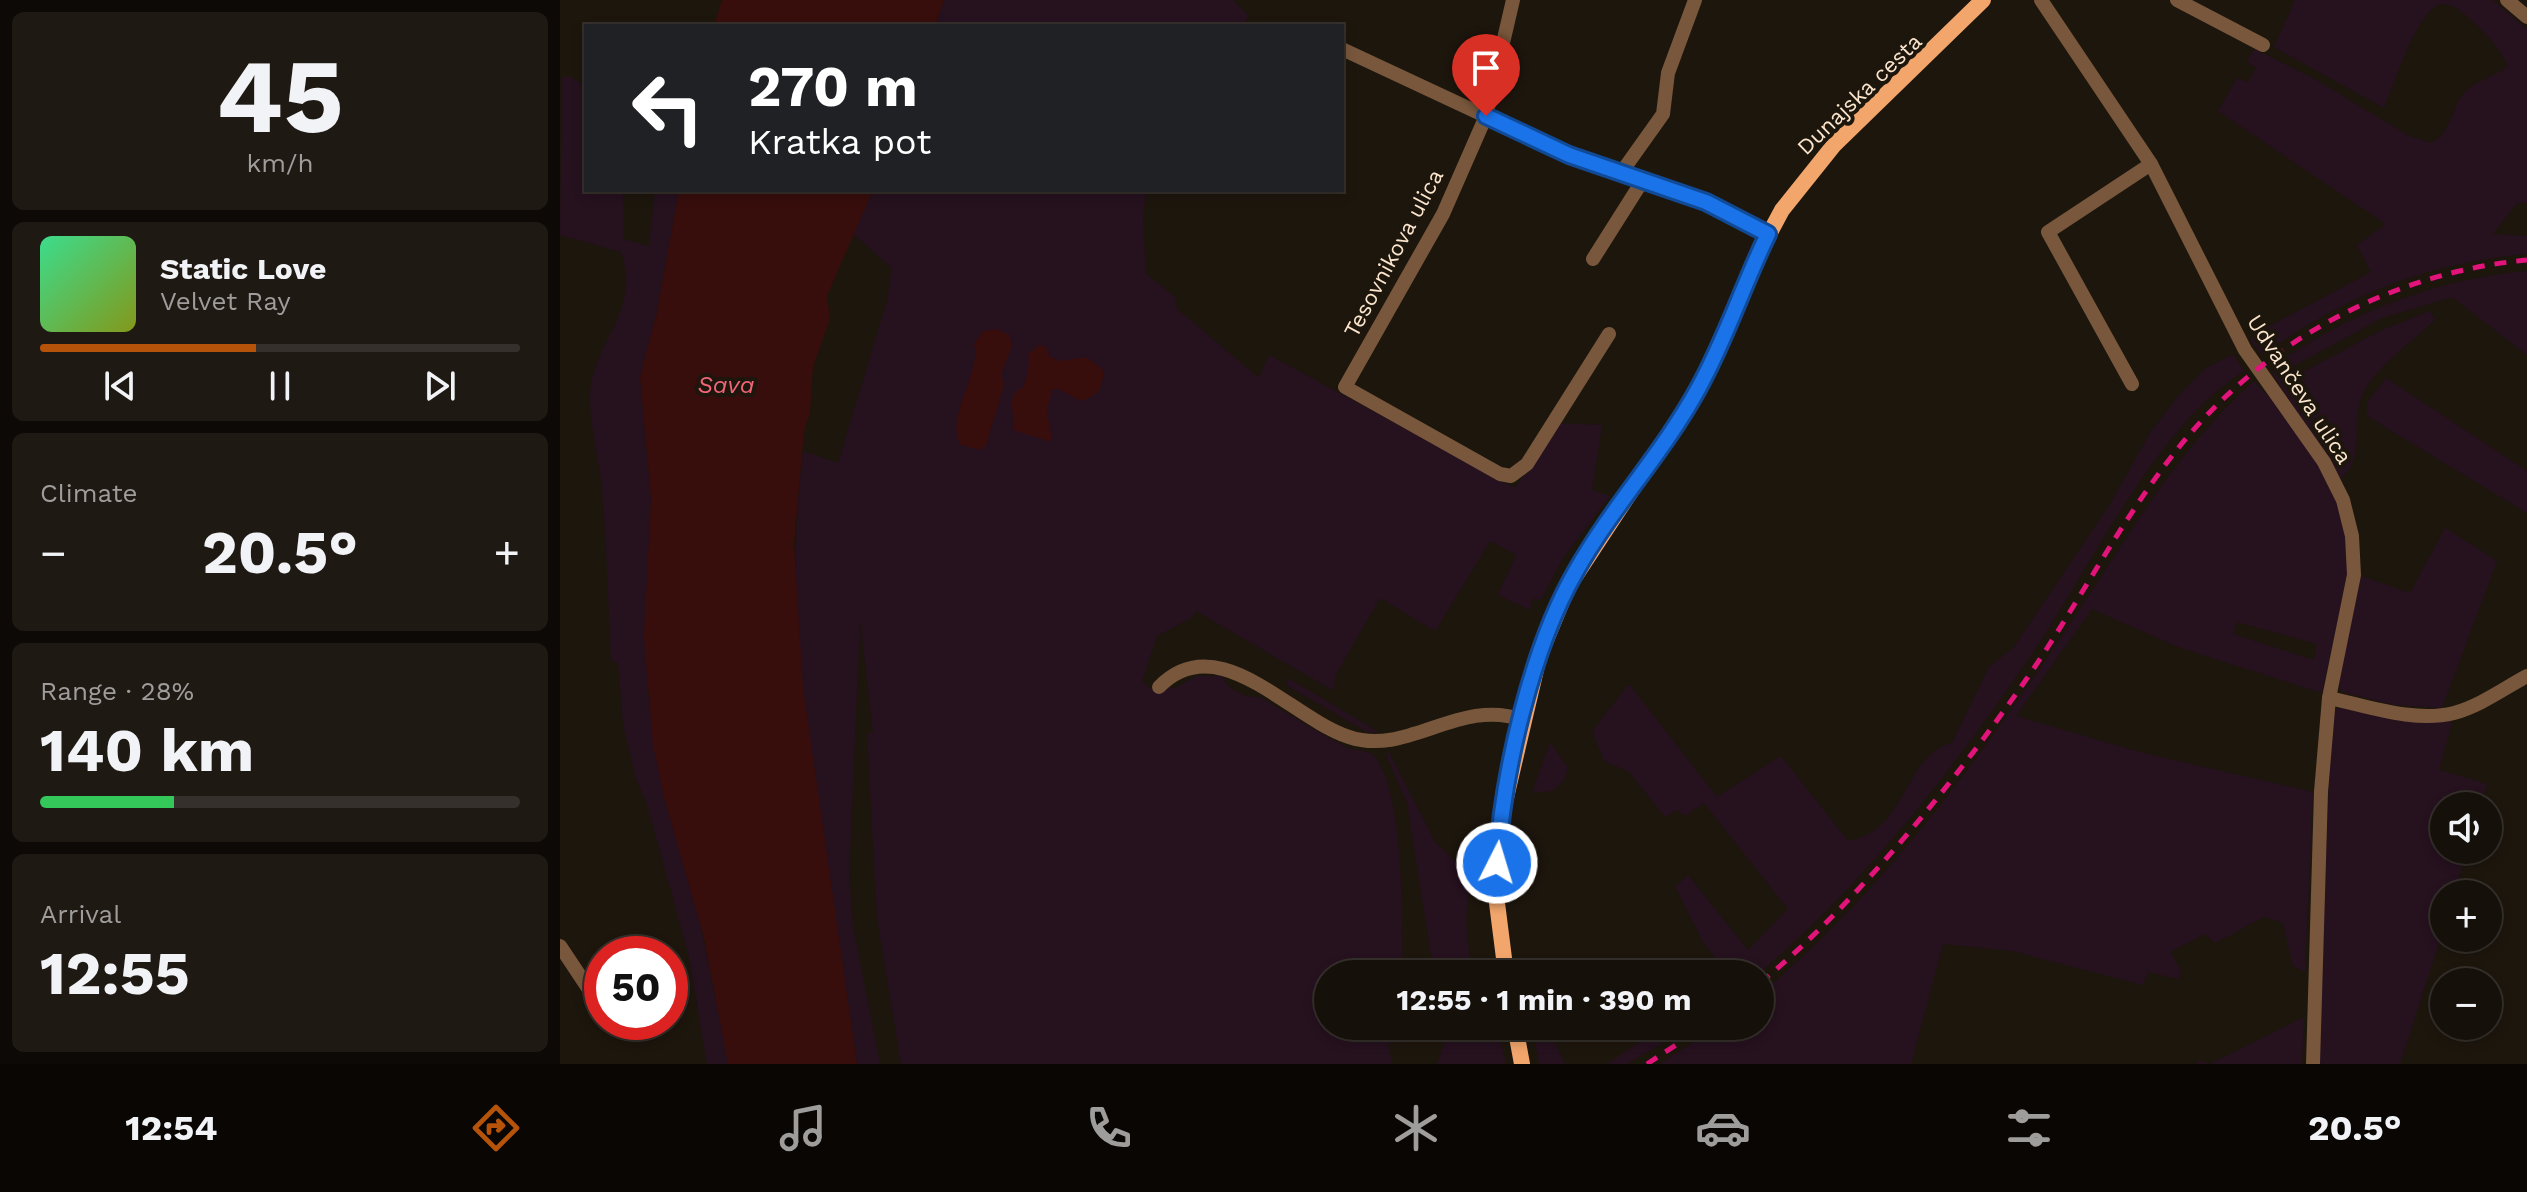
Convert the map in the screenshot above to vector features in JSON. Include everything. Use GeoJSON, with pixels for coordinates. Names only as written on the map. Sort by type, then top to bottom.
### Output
{"type":"FeatureCollection","features":[{"type":"Feature","properties":{"kind":"main road","name":"Dunajska cesta"},"geometry":{"type":"LineString","coordinates":[[1504,960],[1497,912],[1497,863],[1502,811],[1539,657],[1568,587],[1699,388],[1768,234],[1806,176],[1983,0]]}},
{"type":"Feature","properties":{"kind":"main road"},"geometry":{"type":"LineString","coordinates":[[1518,1040],[1522,1064]]}},
{"type":"Feature","properties":{"kind":"street","name":"Tesovnikova ulica"},"geometry":{"type":"LineString","coordinates":[[1513,0],[1486,116],[1443,214],[1345,387],[1500,474],[1511,476],[1527,464],[1609,334]]}},
{"type":"Feature","properties":{"kind":"street"},"geometry":{"type":"LineString","coordinates":[[1621,173],[1663,114],[1668,73],[1695,0]]}},
{"type":"Feature","properties":{"kind":"street","name":"Udvančeva ulica"},"geometry":{"type":"LineString","coordinates":[[2041,0],[2151,164],[2245,350],[2324,462],[2343,500],[2352,536],[2354,575],[2329,698],[2321,792],[2313,1064]]}},
{"type":"Feature","properties":{"kind":"street"},"geometry":{"type":"LineString","coordinates":[[2177,0],[2263,45]]}},
{"type":"Feature","properties":{"kind":"street"},"geometry":{"type":"LineString","coordinates":[[2507,0],[2527,17]]}},
{"type":"Feature","properties":{"kind":"street"},"geometry":{"type":"LineString","coordinates":[[1344,50],[1569,155],[1706,202],[1768,234]]}},
{"type":"Feature","properties":{"kind":"street"},"geometry":{"type":"LineString","coordinates":[[2132,384],[2048,232],[2151,164]]}},
{"type":"Feature","properties":{"kind":"street"},"geometry":{"type":"LineString","coordinates":[[1593,259],[1643,180]]}},
{"type":"Feature","properties":{"kind":"street"},"geometry":{"type":"LineString","coordinates":[[1159,687],[1186,668],[1218,666],[1341,734],[1364,741],[1406,736],[1483,713],[1523,720]]}},
{"type":"Feature","properties":{"kind":"street"},"geometry":{"type":"LineString","coordinates":[[2329,698],[2404,714],[2451,714],[2473,706],[2527,676]]}},
{"type":"Feature","properties":{"kind":"street"},"geometry":{"type":"LineString","coordinates":[[560,946],[584,982]]}},
{"type":"Feature","properties":{"kind":"shaded area"},"geometry":{"type":"Polygon","coordinates":[[[944,0],[1233,0],[1249,16],[1243,24],[936,24],[944,0]]]}},
{"type":"Feature","properties":{"kind":"shaded area"},"geometry":{"type":"Polygon","coordinates":[[[2295,0],[2492,0],[2527,29],[2527,203],[2517,203],[2493,234],[2527,236],[2527,254],[2454,265],[2387,286],[2324,316],[2262,355],[2250,340],[2255,334],[2371,272],[2357,245],[2386,224],[2218,111],[2237,78],[2248,82],[2256,68],[2247,62],[2254,49],[2313,78],[2409,136],[2431,143],[2444,132],[2468,89],[2508,66],[2492,41],[2467,16],[2451,5],[2438,5],[2429,12],[2413,36],[2384,108],[2274,47],[2295,0]]]}},
{"type":"Feature","properties":{"kind":"shaded area"},"geometry":{"type":"Polygon","coordinates":[[[562,77],[571,77],[584,86],[584,192],[623,192],[623,239],[649,246],[655,192],[679,192],[657,312],[640,377],[651,499],[648,694],[664,797],[696,904],[729,1064],[707,1064],[688,953],[688,936],[683,936],[647,804],[636,779],[623,724],[618,662],[611,661],[602,489],[590,397],[592,378],[625,294],[626,274],[621,252],[560,235],[562,77]]]}},
{"type":"Feature","properties":{"kind":"shaded area"},"geometry":{"type":"Polygon","coordinates":[[[872,192],[1146,192],[1143,220],[1146,274],[1175,297],[1177,309],[1259,378],[1269,355],[1515,488],[1557,423],[1602,425],[1592,490],[1610,496],[1563,558],[1541,600],[1533,598],[1530,610],[1498,595],[1516,555],[1490,541],[1435,631],[1380,598],[1335,676],[1334,691],[1196,611],[1191,618],[1157,636],[1142,681],[1154,692],[1164,682],[1174,689],[1196,676],[1222,676],[1228,686],[1238,692],[1260,697],[1346,747],[1374,756],[1384,773],[1396,827],[1400,860],[1402,960],[1314,960],[1314,1040],[1402,1040],[1388,1044],[1392,1064],[901,1064],[877,918],[867,733],[873,733],[860,620],[849,876],[853,926],[880,1064],[857,1064],[821,835],[801,681],[797,527],[803,451],[838,463],[887,301],[892,268],[853,234],[872,192]]]}},
{"type":"Feature","properties":{"kind":"shaded area"},"geometry":{"type":"Polygon","coordinates":[[[2527,271],[2527,355],[2452,297],[2382,318],[2275,376],[2299,374],[2382,330],[2430,311],[2435,320],[2391,358],[2364,392],[2357,414],[2355,454],[2347,472],[2339,479],[2274,376],[2272,367],[2331,331],[2393,302],[2459,282],[2527,271]]]}},
{"type":"Feature","properties":{"kind":"shaded area"},"geometry":{"type":"Polygon","coordinates":[[[2233,354],[2244,371],[2213,394],[2156,459],[2037,646],[1975,734],[1909,819],[1836,900],[1774,960],[1717,960],[1703,942],[1675,887],[1688,875],[1748,950],[1788,909],[1704,803],[1685,816],[1677,810],[1665,817],[1629,772],[1604,761],[1592,731],[1629,684],[1717,797],[1781,756],[1848,841],[1868,834],[1895,809],[1923,762],[1952,743],[1989,667],[2013,648],[2109,506],[2150,433],[2179,395],[2206,368],[2233,354]]]}},
{"type":"Feature","properties":{"kind":"shaded area"},"geometry":{"type":"Polygon","coordinates":[[[2386,378],[2527,471],[2527,513],[2367,416],[2367,403],[2386,378]]]}},
{"type":"Feature","properties":{"kind":"shaded area"},"geometry":{"type":"Polygon","coordinates":[[[2254,381],[2292,423],[2328,482],[2343,525],[2348,567],[2341,615],[2322,693],[2178,647],[2092,609],[2016,716],[2139,752],[2313,792],[2305,972],[2293,966],[2283,923],[2264,917],[2215,943],[2205,934],[2170,952],[2181,970],[2179,979],[2148,972],[2143,985],[2012,951],[1943,944],[1911,1064],[1659,1064],[1698,1040],[1774,1040],[1774,982],[1845,915],[1923,827],[1994,733],[2127,536],[2198,439],[2254,381]],[[2237,622],[2233,634],[2314,660],[2317,644],[2237,622]]]}},
{"type":"Feature","properties":{"kind":"shaded area"},"geometry":{"type":"Polygon","coordinates":[[[2445,528],[2497,561],[2442,708],[2394,705],[2346,693],[2340,689],[2338,680],[2361,576],[2410,593],[2445,528]]]}},
{"type":"Feature","properties":{"kind":"shaded area"},"geometry":{"type":"Polygon","coordinates":[[[1288,678],[1377,733],[1367,732],[1286,685],[1288,678]]]}},
{"type":"Feature","properties":{"kind":"shaded area"},"geometry":{"type":"Polygon","coordinates":[[[2344,707],[2447,718],[2452,722],[2439,770],[2487,784],[2485,792],[2430,792],[2430,864],[2463,864],[2458,880],[2430,880],[2430,952],[2436,952],[2400,1064],[2317,1064],[2332,717],[2336,709],[2344,707]]]}},
{"type":"Feature","properties":{"kind":"shaded area"},"geometry":{"type":"Polygon","coordinates":[[[1550,742],[1568,768],[1564,780],[1553,791],[1532,793],[1550,742]]]}},
{"type":"Feature","properties":{"kind":"shaded area"},"geometry":{"type":"Polygon","coordinates":[[[1388,750],[1435,842],[1470,875],[1466,922],[1470,960],[1432,960],[1407,803],[1387,757],[1388,750]]]}},
{"type":"Feature","properties":{"kind":"shaded area"},"geometry":{"type":"Polygon","coordinates":[[[2304,1017],[2302,1064],[2210,1064],[2304,1017]]]}},
{"type":"Feature","properties":{"kind":"shaded area"},"geometry":{"type":"Polygon","coordinates":[[[1443,1040],[1500,1040],[1506,1064],[1437,1064],[1443,1040]]]}},
{"type":"Feature","properties":{"kind":"shaded area"},"geometry":{"type":"Polygon","coordinates":[[[1535,1040],[1554,1040],[1565,1064],[1539,1064],[1535,1040]]]}},
{"type":"Feature","properties":{"kind":"shaded area"},"geometry":{"type":"Polygon","coordinates":[[[1643,1040],[1667,1040],[1627,1064],[1607,1064],[1643,1040]]]}},
{"type":"Feature","properties":{"kind":"water"},"geometry":{"type":"Polygon","coordinates":[[[722,0],[944,0],[936,24],[715,24],[722,0]]]}},
{"type":"Feature","properties":{"kind":"water","name":"Sava"},"geometry":{"type":"Polygon","coordinates":[[[679,192],[872,192],[827,296],[830,319],[813,367],[794,544],[803,688],[857,1064],[728,1064],[704,938],[664,797],[653,745],[644,636],[651,499],[640,377],[657,312],[679,192]]]}},
{"type":"Feature","properties":{"kind":"water"},"geometry":{"type":"Polygon","coordinates":[[[997,329],[1009,335],[1012,346],[1001,374],[1004,385],[986,445],[980,450],[961,445],[957,421],[973,367],[974,344],[983,331],[997,329]]]}},
{"type":"Feature","properties":{"kind":"water"},"geometry":{"type":"Polygon","coordinates":[[[1039,345],[1045,346],[1050,357],[1059,361],[1086,357],[1103,370],[1101,387],[1086,399],[1080,401],[1059,389],[1052,390],[1047,410],[1052,442],[1013,430],[1013,398],[1024,385],[1028,354],[1039,345]]]}},
{"type":"Feature","properties":{"kind":"railway"},"geometry":{"type":"LineString","coordinates":[[1774,971],[1866,881],[1966,762],[2023,684],[2152,483],[2206,416],[2244,380],[2329,321],[2376,298],[2425,280],[2527,260]]}},
{"type":"Feature","properties":{"kind":"railway"},"geometry":{"type":"LineString","coordinates":[[1647,1064],[1684,1040]]}},
{"type":"Feature","properties":{"kind":"route"},"geometry":{"type":"LineString","coordinates":[[1486,116],[1569,155],[1706,202],[1768,234],[1699,388],[1667,440],[1590,548],[1556,611],[1539,657],[1509,778],[1500,823],[1497,863]]}}]}
